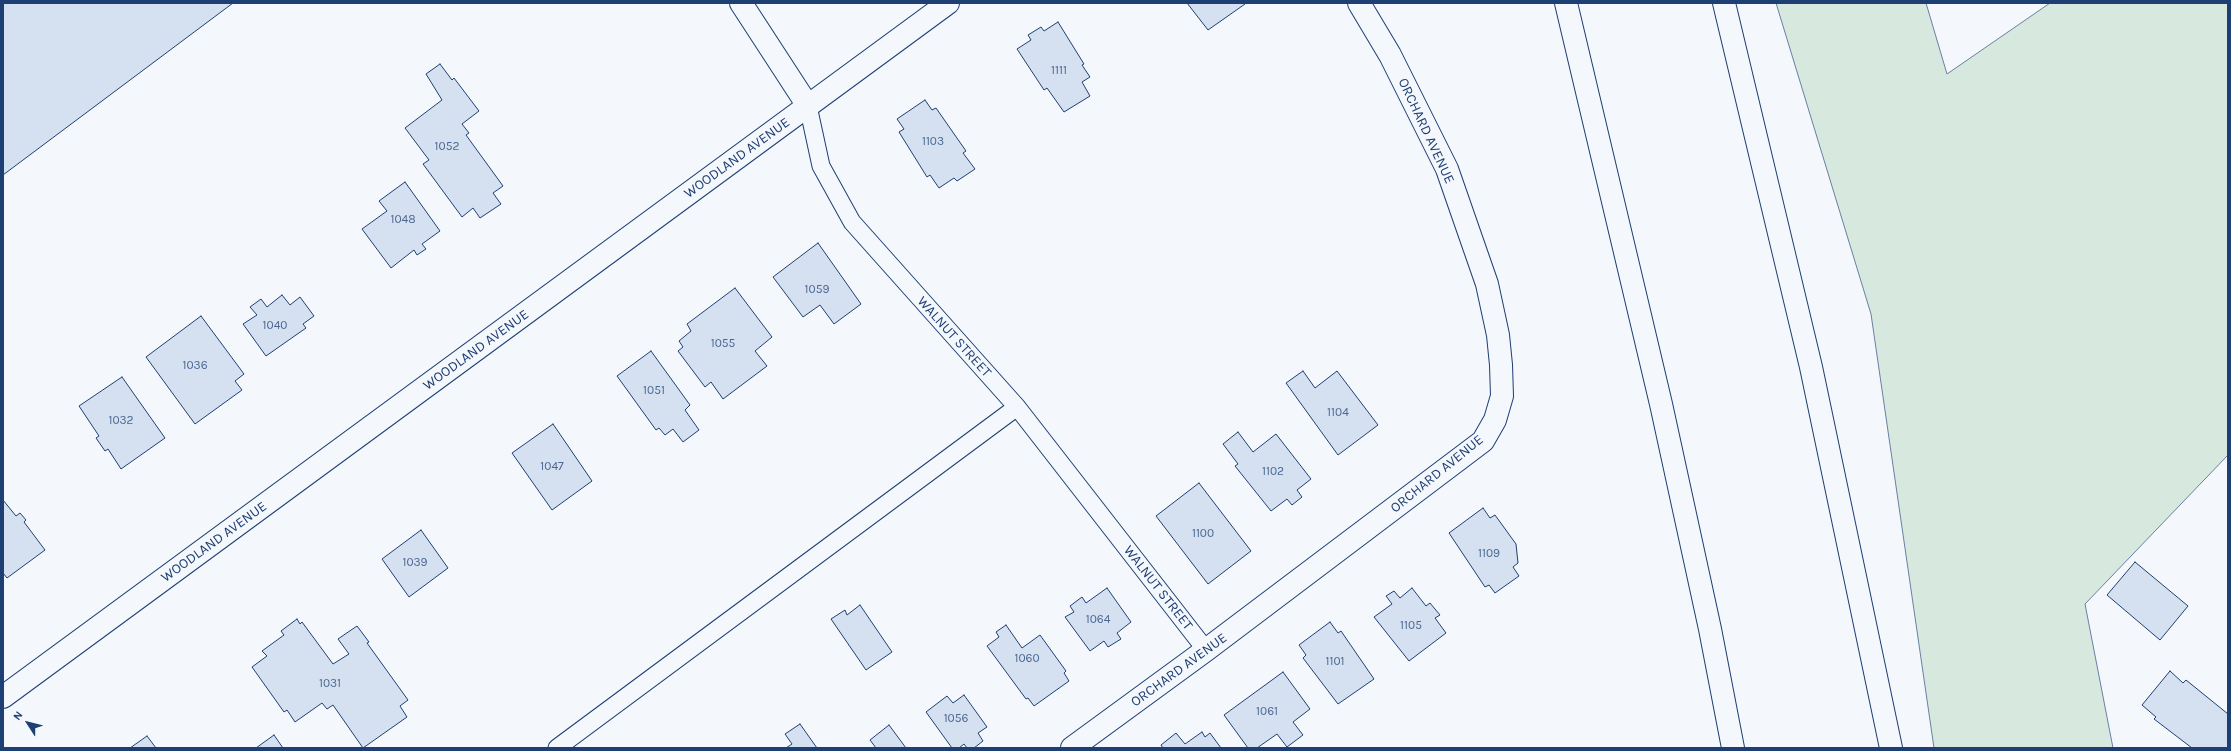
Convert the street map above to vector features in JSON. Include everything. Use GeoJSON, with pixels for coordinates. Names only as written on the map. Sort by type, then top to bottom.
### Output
{"type":"FeatureCollection","features":[{"type":"Feature","properties":{"kind":"main road","name":"WALNUT STREET"},"geometry":{"type":"LineString","coordinates":[[741,3],[808,106]]}},
{"type":"Feature","properties":{"kind":"main road","name":"WOODLAND AVENUE"},"geometry":{"type":"LineString","coordinates":[[3,697],[948,3]]}},
{"type":"Feature","properties":{"kind":"main road","name":"ORCHARD AVENUE"},"geometry":{"type":"LineString","coordinates":[[1072,748],[1206,650],[1483,441],[1495,420],[1502,396],[1498,335],[1487,284],[1447,169],[1390,55],[1359,3]]}},
{"type":"Feature","properties":{"kind":"main road"},"geometry":{"type":"LineString","coordinates":[[1566,3],[1661,404],[1710,629],[1733,748]]}},
{"type":"Feature","properties":{"kind":"main road"},"geometry":{"type":"LineString","coordinates":[[1724,3],[1811,367],[1891,748]]}},
{"type":"Feature","properties":{"kind":"lane","name":"WALNUT STREET"},"geometry":{"type":"LineString","coordinates":[[808,106],[821,166],[852,222],[1017,407],[1206,650]]}},
{"type":"Feature","properties":{"kind":"lane"},"geometry":{"type":"LineString","coordinates":[[557,748],[1017,407]]}},
{"type":"Feature","properties":{"kind":"shaded area"},"geometry":{"type":"Polygon","coordinates":[[[1776,3],[1926,3],[1947,74],[2050,3],[2228,3],[2228,455],[2085,604],[2113,748],[1934,748],[1871,314],[1776,3]]]}},
{"type":"Feature","properties":{"kind":"building"},"geometry":{"type":"Polygon","coordinates":[[[3,3],[233,3],[3,175],[3,3]]]}},
{"type":"Feature","properties":{"kind":"building"},"geometry":{"type":"Polygon","coordinates":[[[1187,3],[1244,3],[1245,4],[1208,30],[1187,3]]]}},
{"type":"Feature","properties":{"kind":"building"},"geometry":{"type":"Polygon","coordinates":[[[1058,22],[1084,64],[1082,65],[1090,77],[1082,82],[1090,96],[1064,112],[1047,88],[1044,90],[1017,49],[1031,40],[1028,35],[1041,27],[1044,31],[1058,22]]]}},
{"type":"Feature","properties":{"kind":"building"},"geometry":{"type":"Polygon","coordinates":[[[440,64],[452,80],[454,78],[479,111],[462,124],[469,133],[466,135],[503,186],[493,193],[501,204],[480,218],[473,208],[462,217],[423,164],[429,160],[405,128],[442,100],[426,74],[440,64]]]}},
{"type":"Feature","properties":{"kind":"building"},"geometry":{"type":"Polygon","coordinates":[[[925,100],[932,110],[936,108],[966,151],[963,153],[975,169],[957,181],[954,178],[939,188],[930,175],[927,177],[899,132],[904,129],[897,119],[925,100]]]}},
{"type":"Feature","properties":{"kind":"building"},"geometry":{"type":"Polygon","coordinates":[[[405,182],[440,231],[422,244],[426,249],[417,255],[414,250],[391,268],[362,229],[387,211],[379,201],[405,182]]]}},
{"type":"Feature","properties":{"kind":"building"},"geometry":{"type":"Polygon","coordinates":[[[818,243],[861,304],[834,324],[820,305],[803,317],[773,277],[818,243]]]}},
{"type":"Feature","properties":{"kind":"building"},"geometry":{"type":"Polygon","coordinates":[[[735,288],[772,337],[755,351],[767,366],[723,399],[711,382],[705,387],[678,351],[683,347],[679,341],[691,331],[687,324],[735,288]]]}},
{"type":"Feature","properties":{"kind":"building"},"geometry":{"type":"Polygon","coordinates":[[[282,295],[290,305],[300,297],[314,316],[303,324],[306,328],[266,356],[243,324],[257,315],[250,307],[261,299],[267,307],[282,295]]]}},
{"type":"Feature","properties":{"kind":"building"},"geometry":{"type":"Polygon","coordinates":[[[201,316],[244,374],[235,381],[242,390],[195,424],[146,357],[201,316]]]}},
{"type":"Feature","properties":{"kind":"building"},"geometry":{"type":"Polygon","coordinates":[[[651,351],[690,405],[685,410],[699,430],[683,442],[673,429],[665,435],[659,428],[656,430],[617,376],[651,351]]]}},
{"type":"Feature","properties":{"kind":"building"},"geometry":{"type":"Polygon","coordinates":[[[1303,371],[1315,388],[1337,371],[1378,425],[1338,455],[1286,383],[1303,371]]]}},
{"type":"Feature","properties":{"kind":"building"},"geometry":{"type":"Polygon","coordinates":[[[122,377],[165,438],[121,469],[108,449],[105,451],[96,438],[99,436],[79,406],[122,377]]]}},
{"type":"Feature","properties":{"kind":"building"},"geometry":{"type":"Polygon","coordinates":[[[553,424],[592,481],[552,510],[512,453],[553,424]]]}},
{"type":"Feature","properties":{"kind":"building"},"geometry":{"type":"Polygon","coordinates":[[[1238,432],[1253,452],[1276,434],[1311,479],[1297,490],[1302,497],[1292,505],[1287,499],[1271,511],[1235,466],[1238,464],[1223,444],[1238,432]]]}},
{"type":"Feature","properties":{"kind":"building"},"geometry":{"type":"Polygon","coordinates":[[[1199,483],[1251,551],[1208,584],[1156,516],[1199,483]]]}},
{"type":"Feature","properties":{"kind":"building"},"geometry":{"type":"Polygon","coordinates":[[[3,500],[16,516],[20,513],[26,520],[24,522],[45,550],[7,578],[3,573],[3,500]]]}},
{"type":"Feature","properties":{"kind":"building"},"geometry":{"type":"Polygon","coordinates":[[[1483,508],[1490,518],[1495,515],[1516,544],[1518,563],[1513,567],[1519,576],[1495,593],[1489,585],[1485,587],[1449,533],[1483,508]]]}},
{"type":"Feature","properties":{"kind":"building"},"geometry":{"type":"Polygon","coordinates":[[[421,530],[448,568],[409,597],[382,559],[421,530]]]}},
{"type":"Feature","properties":{"kind":"building"},"geometry":{"type":"Polygon","coordinates":[[[2135,562],[2188,606],[2160,640],[2107,595],[2135,562]]]}},
{"type":"Feature","properties":{"kind":"building"},"geometry":{"type":"Polygon","coordinates":[[[1107,588],[1131,622],[1117,633],[1121,639],[1108,647],[1104,641],[1090,651],[1065,617],[1074,612],[1070,606],[1082,597],[1086,603],[1107,588]]]}},
{"type":"Feature","properties":{"kind":"building"},"geometry":{"type":"Polygon","coordinates":[[[1412,588],[1426,606],[1430,603],[1440,615],[1435,618],[1446,633],[1409,661],[1374,617],[1392,604],[1386,596],[1394,591],[1400,598],[1412,588]]]}},
{"type":"Feature","properties":{"kind":"building"},"geometry":{"type":"Polygon","coordinates":[[[860,605],[892,652],[866,670],[831,619],[845,610],[847,615],[860,605]]]}},
{"type":"Feature","properties":{"kind":"building"},"geometry":{"type":"Polygon","coordinates":[[[297,619],[300,624],[302,622],[333,664],[349,654],[338,639],[357,626],[369,642],[367,643],[408,700],[400,706],[407,717],[363,748],[333,705],[327,709],[322,703],[295,722],[287,710],[284,712],[252,667],[267,656],[262,651],[284,635],[281,631],[297,619]]]}},
{"type":"Feature","properties":{"kind":"building"},"geometry":{"type":"Polygon","coordinates":[[[1330,622],[1338,633],[1341,631],[1374,679],[1338,704],[1303,658],[1306,655],[1299,645],[1330,622]]]}},
{"type":"Feature","properties":{"kind":"building"},"geometry":{"type":"Polygon","coordinates":[[[1006,625],[1022,648],[1040,635],[1066,671],[1064,673],[1069,681],[1034,706],[1028,698],[1026,699],[987,646],[999,637],[996,632],[1006,625]]]}},
{"type":"Feature","properties":{"kind":"building"},"geometry":{"type":"Polygon","coordinates":[[[2170,671],[2183,683],[2186,680],[2228,714],[2228,748],[2192,748],[2154,719],[2156,717],[2142,705],[2170,671]]]}},
{"type":"Feature","properties":{"kind":"building"},"geometry":{"type":"Polygon","coordinates":[[[1283,672],[1310,709],[1293,722],[1303,735],[1287,747],[1277,734],[1257,748],[1248,748],[1224,715],[1283,672]]]}},
{"type":"Feature","properties":{"kind":"building"},"geometry":{"type":"Polygon","coordinates":[[[964,695],[987,727],[978,733],[983,741],[974,748],[967,748],[964,744],[959,748],[952,748],[926,712],[947,696],[953,703],[964,695]]]}},
{"type":"Feature","properties":{"kind":"building"},"geometry":{"type":"Polygon","coordinates":[[[800,724],[817,748],[786,748],[792,744],[785,734],[800,724]]]}},
{"type":"Feature","properties":{"kind":"building"},"geometry":{"type":"Polygon","coordinates":[[[889,725],[906,748],[876,748],[870,740],[889,725]]]}},
{"type":"Feature","properties":{"kind":"building"},"geometry":{"type":"Polygon","coordinates":[[[1202,732],[1205,737],[1210,733],[1221,748],[1163,748],[1161,745],[1176,733],[1185,744],[1202,732]]]}},
{"type":"Feature","properties":{"kind":"building"},"geometry":{"type":"Polygon","coordinates":[[[274,735],[283,748],[256,748],[274,735]]]}},
{"type":"Feature","properties":{"kind":"building"},"geometry":{"type":"Polygon","coordinates":[[[147,736],[156,748],[130,748],[147,736]]]}}]}
